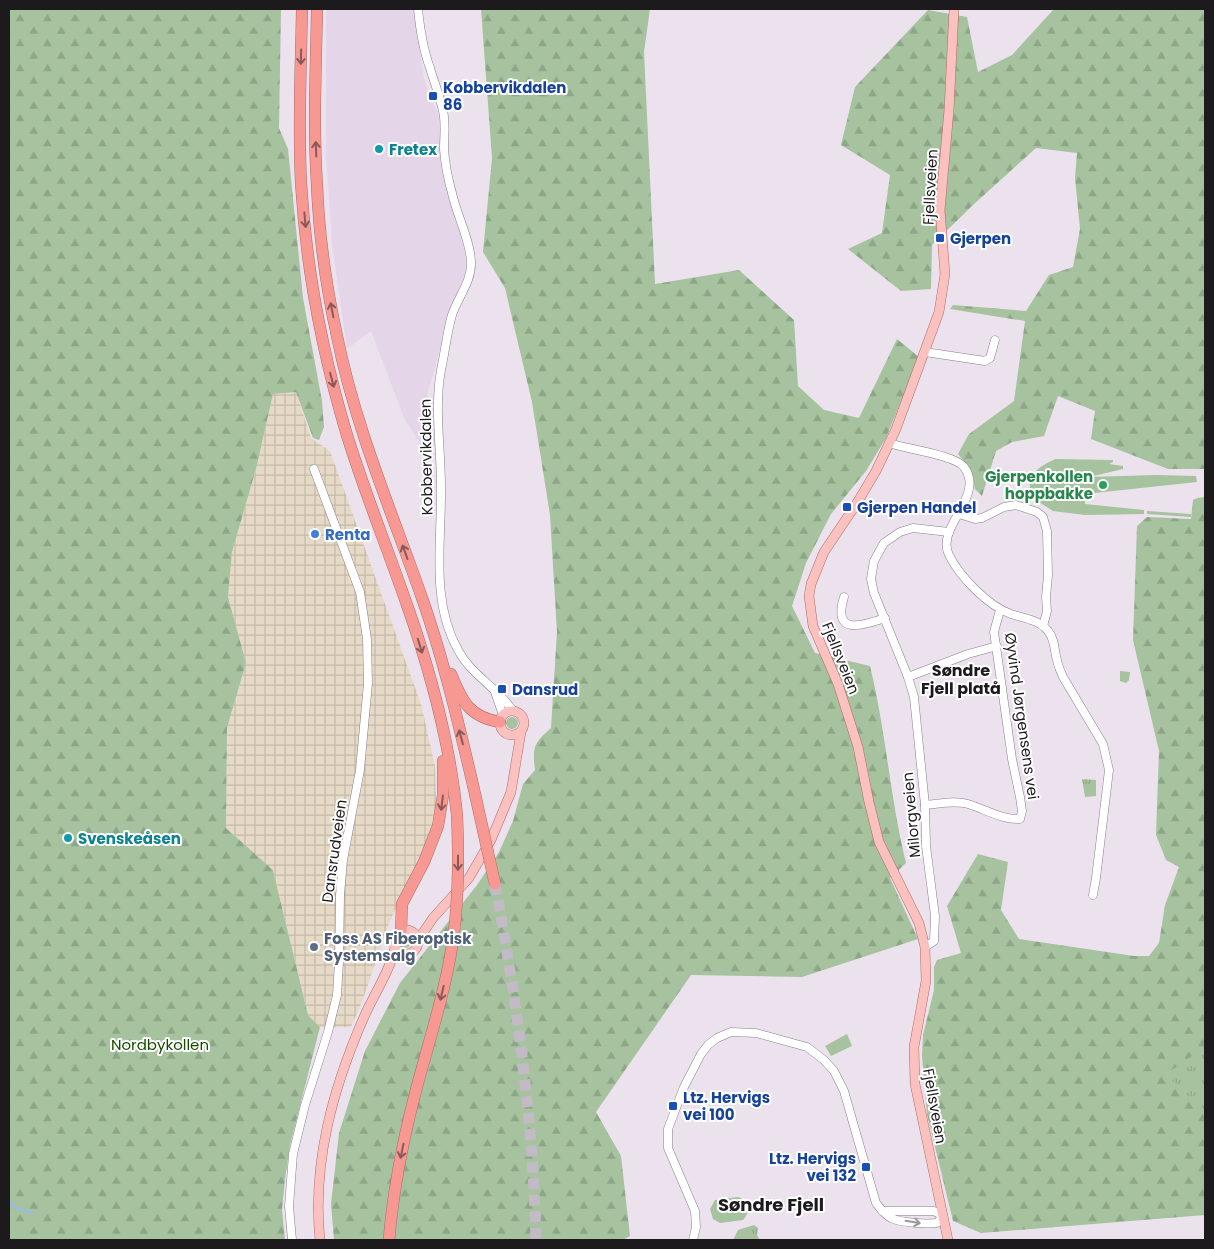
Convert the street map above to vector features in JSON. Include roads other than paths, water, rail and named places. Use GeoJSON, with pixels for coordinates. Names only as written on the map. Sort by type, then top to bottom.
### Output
{"type":"FeatureCollection","features":[{"type":"Feature","properties":{"kind":"highway"},"geometry":{"type":"LineString","coordinates":[[302,9],[301,185],[309,269],[332,379],[347,434],[408,606],[432,685],[448,754],[457,815],[458,872],[452,946],[439,1005],[402,1148],[396,1178],[389,1240]]}},
{"type":"Feature","properties":{"kind":"highway"},"geometry":{"type":"LineString","coordinates":[[317,9],[315,129],[317,185],[322,249],[331,304],[346,375],[361,429],[422,597],[447,683],[473,785],[495,884]]}},
{"type":"Feature","properties":{"kind":"highway"},"geometry":{"type":"LineString","coordinates":[[422,597],[441,640],[451,674],[463,701],[478,716],[501,718]]}},
{"type":"Feature","properties":{"kind":"highway"},"geometry":{"type":"LineString","coordinates":[[407,931],[402,904],[432,844],[441,811],[444,777],[443,762],[432,685]]}},
{"type":"Feature","properties":{"kind":"main road","name":"Fjellsveien"},"geometry":{"type":"LineString","coordinates":[[948,1240],[915,1084],[914,1047],[926,981],[925,947],[918,924],[879,842],[854,734],[838,684],[813,626],[810,607],[811,584],[824,552],[857,503],[889,443],[905,406],[939,312],[944,288],[940,210],[949,110],[954,9]]}},
{"type":"Feature","properties":{"kind":"main road"},"geometry":{"type":"LineString","coordinates":[[395,948],[403,954],[409,954],[418,946],[418,940],[434,918],[469,878],[488,846],[510,792],[521,732],[524,726],[524,719],[520,714],[513,711],[501,718],[502,730],[509,735],[515,736],[521,732]]}},
{"type":"Feature","properties":{"kind":"main road"},"geometry":{"type":"LineString","coordinates":[[509,735],[517,755]]}},
{"type":"Feature","properties":{"kind":"main road"},"geometry":{"type":"LineString","coordinates":[[320,1240],[318,1177],[327,1124],[342,1076],[358,1031],[388,970],[395,948],[394,938],[434,918]]}},
{"type":"Feature","properties":{"kind":"main road"},"geometry":{"type":"LineString","coordinates":[[407,931],[418,940]]}},
{"type":"Feature","properties":{"kind":"main road"},"geometry":{"type":"LineString","coordinates":[[388,970],[403,954]]}},
{"type":"Feature","properties":{"kind":"street","name":"Kobbervikdalen"},"geometry":{"type":"LineString","coordinates":[[418,9],[426,55],[444,114],[445,159],[450,184],[469,248],[471,263],[468,281],[456,304],[450,322],[438,389],[437,411],[441,494],[439,575],[444,608],[458,651],[471,668],[506,700],[513,711]]}},
{"type":"Feature","properties":{"kind":"street"},"geometry":{"type":"LineString","coordinates":[[925,352],[985,361],[992,354],[995,340]]}},
{"type":"Feature","properties":{"kind":"street"},"geometry":{"type":"LineString","coordinates":[[889,443],[909,450],[948,457],[965,467],[969,477],[967,496],[949,532],[946,543],[948,554],[986,600],[1000,610],[1044,626],[1050,632],[1056,660],[1063,677],[1102,744],[1108,760],[1109,778],[1093,895]]}},
{"type":"Feature","properties":{"kind":"street","name":"Dansrudveien"},"geometry":{"type":"LineString","coordinates":[[292,1240],[289,1206],[293,1154],[337,995],[343,860],[360,770],[368,682],[367,639],[360,592],[314,469]]}},
{"type":"Feature","properties":{"kind":"street"},"geometry":{"type":"LineString","coordinates":[[959,514],[975,519],[982,518],[1010,505],[1026,508],[1041,514],[1047,531],[1047,611],[1044,626]]}},
{"type":"Feature","properties":{"kind":"street","name":"Milorgveien"},"geometry":{"type":"LineString","coordinates":[[925,947],[934,941],[935,926],[926,846],[925,805],[914,697],[908,677],[874,593],[871,574],[874,561],[884,543],[900,532],[913,528],[949,532]]}},
{"type":"Feature","properties":{"kind":"street"},"geometry":{"type":"LineString","coordinates":[[844,597],[841,612],[848,625],[869,623],[884,618]]}},
{"type":"Feature","properties":{"kind":"street","name":"Øyvind Jørgensens vei"},"geometry":{"type":"LineString","coordinates":[[925,805],[953,802],[966,803],[996,814],[1020,819],[1022,810],[1012,758],[994,632],[1000,610]]}},
{"type":"Feature","properties":{"kind":"street"},"geometry":{"type":"LineString","coordinates":[[908,677],[968,654],[997,646]]}},
{"type":"Feature","properties":{"kind":"street","name":"Kobbervikdalen"},"geometry":{"type":"LineString","coordinates":[[494,690],[501,718]]}},
{"type":"Feature","properties":{"kind":"street"},"geometry":{"type":"LineString","coordinates":[[693,1240],[696,1227],[695,1211],[668,1148],[668,1129],[684,1087],[701,1054],[717,1038],[731,1032],[756,1033],[808,1046],[834,1071],[844,1091],[876,1203],[882,1211],[891,1218],[929,1224],[937,1223],[943,1216],[934,1211],[882,1211]]}},
{"type":"Feature","properties":{"kind":"waterway"},"geometry":{"type":"LineString","coordinates":[[9,1201],[16,1208],[32,1213]]}},
{"type":"Feature","properties":{"kind":"tunnel"},"geometry":{"type":"LineString","coordinates":[[495,884],[523,1061],[528,1106],[536,1240]]}},
{"type":"Feature","properties":{"kind":"place","name":"Kobbervikdalen 86"},"geometry":{"type":"Point","coordinates":[433,96]}},
{"type":"Feature","properties":{"kind":"place","name":"Fretex"},"geometry":{"type":"Point","coordinates":[379,149]}},
{"type":"Feature","properties":{"kind":"place","name":"Gjerpen"},"geometry":{"type":"Point","coordinates":[940,238]}},
{"type":"Feature","properties":{"kind":"place","name":"Gjerpenkollen hoppbakke"},"geometry":{"type":"Point","coordinates":[1103,485]}},
{"type":"Feature","properties":{"kind":"place","name":"Gjerpen Handel"},"geometry":{"type":"Point","coordinates":[847,507]}},
{"type":"Feature","properties":{"kind":"place","name":"Renta"},"geometry":{"type":"Point","coordinates":[315,534]}},
{"type":"Feature","properties":{"kind":"place","name":"Dansrud"},"geometry":{"type":"Point","coordinates":[502,689]}},
{"type":"Feature","properties":{"kind":"place","name":"Svenskeåsen"},"geometry":{"type":"Point","coordinates":[68,838]}},
{"type":"Feature","properties":{"kind":"place","name":"Foss AS Fiberoptisk Systemsalg"},"geometry":{"type":"Point","coordinates":[314,947]}},
{"type":"Feature","properties":{"kind":"place","name":"Ltz. Hervigs vei 100"},"geometry":{"type":"Point","coordinates":[673,1106]}},
{"type":"Feature","properties":{"kind":"place","name":"Ltz. Hervigs vei 132"},"geometry":{"type":"Point","coordinates":[866,1167]}},
{"type":"Feature","properties":{"kind":"district","name":"Søndre Fjell platå"},"geometry":{"type":"Point","coordinates":[961,679]}},
{"type":"Feature","properties":{"kind":"district","name":"Søndre Fjell"},"geometry":{"type":"Point","coordinates":[771,1204]}},
{"type":"Feature","properties":{"kind":"park label","name":"Nordbykollen"},"geometry":{"type":"Point","coordinates":[160,1044]}}]}
